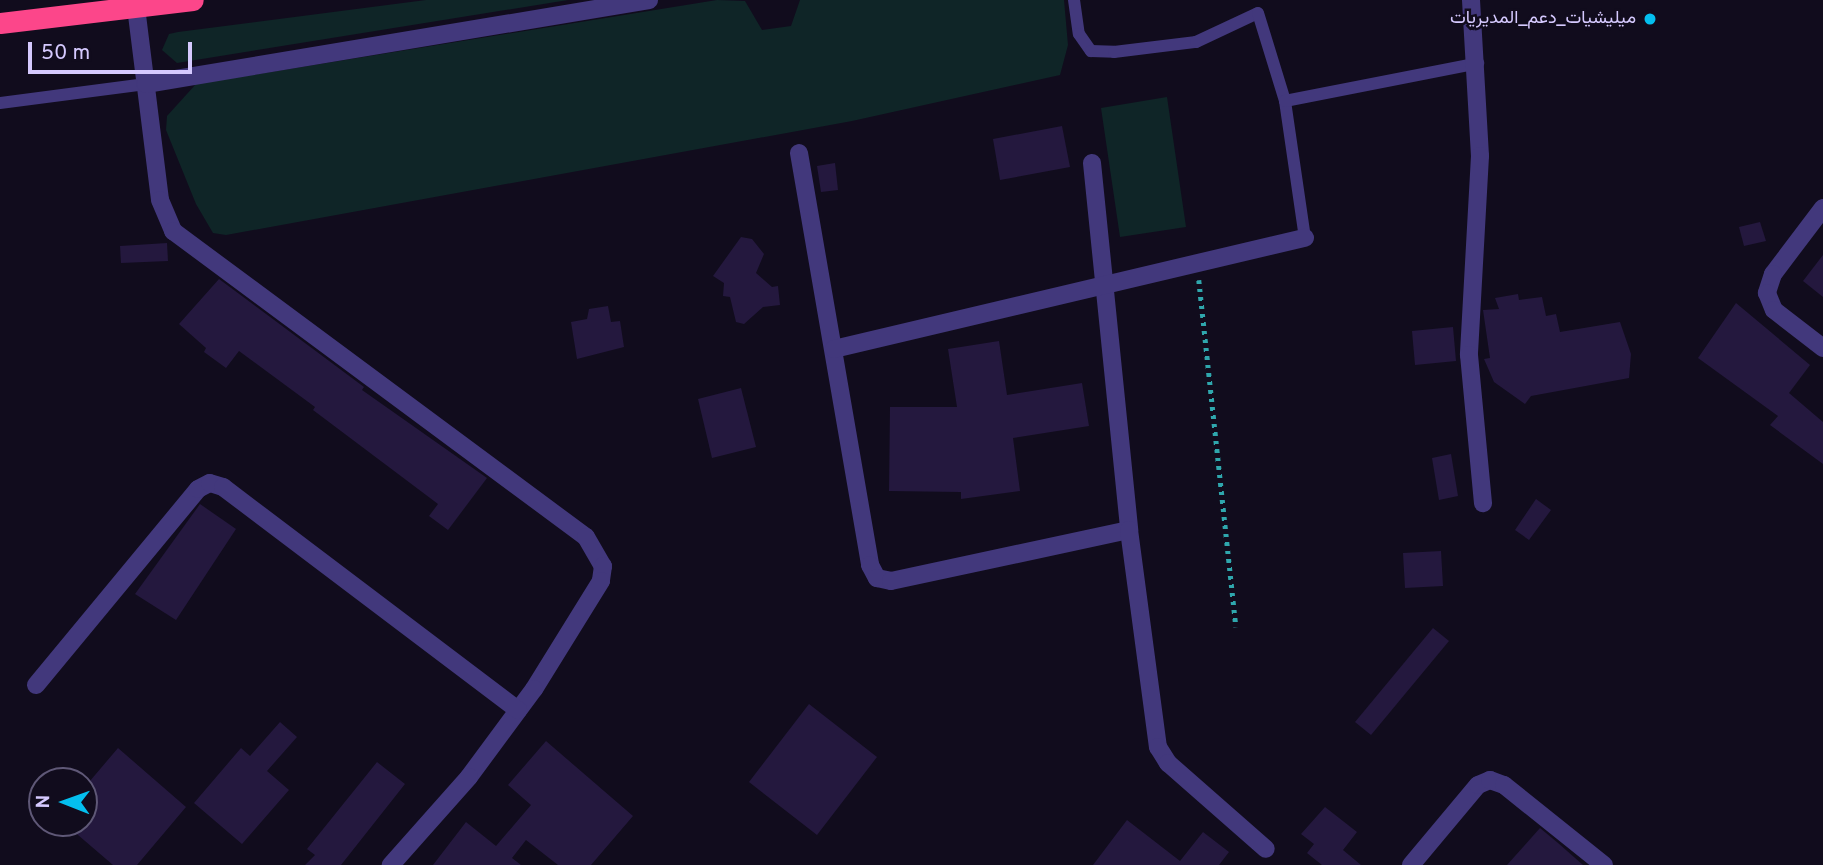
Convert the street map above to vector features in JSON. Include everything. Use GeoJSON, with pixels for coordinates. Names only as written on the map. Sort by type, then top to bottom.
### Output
{"type":"FeatureCollection","features":[{"type":"Feature","properties":{"kind":"highway"},"geometry":{"type":"LineString","coordinates":[[0,23],[193,0]]}},
{"type":"Feature","properties":{"kind":"street"},"geometry":{"type":"LineString","coordinates":[[146,84],[649,0]]}},
{"type":"Feature","properties":{"kind":"street"},"geometry":{"type":"LineString","coordinates":[[1472,0],[1478,63],[1480,156],[1469,355],[1483,503]]}},
{"type":"Feature","properties":{"kind":"street"},"geometry":{"type":"LineString","coordinates":[[136,8],[160,200],[173,231],[586,537],[599,552],[603,566],[601,581],[518,710],[468,777],[391,865]]}},
{"type":"Feature","properties":{"kind":"street"},"geometry":{"type":"LineString","coordinates":[[799,153],[870,565],[877,578],[891,581],[1129,530]]}},
{"type":"Feature","properties":{"kind":"street"},"geometry":{"type":"LineString","coordinates":[[1092,163],[1129,530],[1162,755],[1266,849]]}},
{"type":"Feature","properties":{"kind":"street"},"geometry":{"type":"LineString","coordinates":[[1823,208],[1773,274],[1767,293],[1774,310],[1823,348]]}},
{"type":"Feature","properties":{"kind":"street"},"geometry":{"type":"LineString","coordinates":[[834,349],[1305,238]]}},
{"type":"Feature","properties":{"kind":"street"},"geometry":{"type":"LineString","coordinates":[[36,685],[198,489],[210,483],[223,487],[518,710]]}},
{"type":"Feature","properties":{"kind":"street"},"geometry":{"type":"LineString","coordinates":[[1411,865],[1478,785],[1490,780],[1504,785],[1604,865]]}},
{"type":"Feature","properties":{"kind":"lane"},"geometry":{"type":"LineString","coordinates":[[1073,0],[1079,34],[1091,51],[1114,52],[1196,42],[1258,13],[1285,101],[1305,238]]}},
{"type":"Feature","properties":{"kind":"lane"},"geometry":{"type":"LineString","coordinates":[[1285,101],[1478,63]]}},
{"type":"Feature","properties":{"kind":"lane"},"geometry":{"type":"LineString","coordinates":[[0,103],[146,84]]}},
{"type":"Feature","properties":{"kind":"path"},"geometry":{"type":"LineString","coordinates":[[1197,262],[1236,627]]}},
{"type":"Feature","properties":{"kind":"green space"},"geometry":{"type":"Polygon","coordinates":[[[426,0],[568,0],[177,63],[162,50],[169,34],[178,32],[426,0]]]}},
{"type":"Feature","properties":{"kind":"green space"},"geometry":{"type":"Polygon","coordinates":[[[717,0],[745,1],[762,30],[791,26],[800,0],[1064,0],[1068,45],[1060,75],[852,121],[226,235],[213,233],[196,204],[166,130],[167,116],[196,84],[717,0]]]}},
{"type":"Feature","properties":{"kind":"green space"},"geometry":{"type":"Polygon","coordinates":[[[1167,97],[1186,227],[1120,237],[1101,108],[1167,97]]]}},
{"type":"Feature","properties":{"kind":"building"},"geometry":{"type":"Polygon","coordinates":[[[1062,126],[1070,167],[1000,180],[993,139],[1062,126]]]}},
{"type":"Feature","properties":{"kind":"building"},"geometry":{"type":"Polygon","coordinates":[[[835,163],[838,190],[821,192],[817,166],[835,163]]]}},
{"type":"Feature","properties":{"kind":"building"},"geometry":{"type":"Polygon","coordinates":[[[1760,222],[1766,241],[1744,246],[1739,227],[1760,222]]]}},
{"type":"Feature","properties":{"kind":"building"},"geometry":{"type":"Polygon","coordinates":[[[741,237],[752,239],[764,254],[756,273],[772,287],[778,286],[780,305],[763,307],[744,324],[736,322],[730,297],[723,296],[724,283],[713,276],[741,237]]]}},
{"type":"Feature","properties":{"kind":"building"},"geometry":{"type":"Polygon","coordinates":[[[167,243],[168,261],[121,263],[120,246],[167,243]]]}},
{"type":"Feature","properties":{"kind":"building"},"geometry":{"type":"Polygon","coordinates":[[[1823,255],[1823,297],[1803,281],[1823,255]]]}},
{"type":"Feature","properties":{"kind":"building"},"geometry":{"type":"Polygon","coordinates":[[[219,279],[364,387],[362,390],[487,478],[448,530],[429,516],[438,504],[239,351],[226,368],[204,352],[206,348],[179,324],[219,279]]]}},
{"type":"Feature","properties":{"kind":"building"},"geometry":{"type":"Polygon","coordinates":[[[1518,294],[1519,300],[1542,297],[1546,316],[1556,314],[1560,332],[1620,322],[1631,354],[1629,378],[1531,396],[1525,404],[1494,382],[1484,359],[1490,358],[1483,310],[1499,309],[1495,298],[1518,294]]]}},
{"type":"Feature","properties":{"kind":"building"},"geometry":{"type":"Polygon","coordinates":[[[1736,303],[1810,365],[1789,393],[1823,422],[1823,464],[1770,425],[1778,416],[1698,358],[1736,303]]]}},
{"type":"Feature","properties":{"kind":"building"},"geometry":{"type":"Polygon","coordinates":[[[608,306],[611,322],[620,321],[624,347],[577,359],[571,322],[587,319],[589,309],[608,306]]]}},
{"type":"Feature","properties":{"kind":"building"},"geometry":{"type":"Polygon","coordinates":[[[1453,327],[1456,361],[1415,365],[1412,331],[1453,327]]]}},
{"type":"Feature","properties":{"kind":"building"},"geometry":{"type":"Polygon","coordinates":[[[999,341],[1007,395],[1082,383],[1089,426],[1013,438],[1020,491],[961,499],[961,492],[889,491],[890,407],[957,407],[948,349],[999,341]]]}},
{"type":"Feature","properties":{"kind":"building"},"geometry":{"type":"Polygon","coordinates":[[[741,388],[756,447],[712,458],[698,399],[741,388]]]}},
{"type":"Feature","properties":{"kind":"building"},"geometry":{"type":"Polygon","coordinates":[[[1451,454],[1458,496],[1439,500],[1432,458],[1451,454]]]}},
{"type":"Feature","properties":{"kind":"building"},"geometry":{"type":"Polygon","coordinates":[[[1536,499],[1551,510],[1529,540],[1515,530],[1536,499]]]}},
{"type":"Feature","properties":{"kind":"building"},"geometry":{"type":"Polygon","coordinates":[[[200,504],[236,529],[176,620],[135,594],[200,504]]]}},
{"type":"Feature","properties":{"kind":"building"},"geometry":{"type":"Polygon","coordinates":[[[1441,551],[1443,586],[1405,588],[1403,553],[1441,551]]]}},
{"type":"Feature","properties":{"kind":"building"},"geometry":{"type":"Polygon","coordinates":[[[1433,628],[1449,641],[1371,735],[1355,722],[1433,628]]]}},
{"type":"Feature","properties":{"kind":"building"},"geometry":{"type":"Polygon","coordinates":[[[809,704],[877,757],[817,835],[749,782],[809,704]]]}},
{"type":"Feature","properties":{"kind":"building"},"geometry":{"type":"Polygon","coordinates":[[[280,722],[297,737],[267,771],[289,790],[242,844],[194,803],[241,748],[250,756],[280,722]]]}},
{"type":"Feature","properties":{"kind":"building"},"geometry":{"type":"Polygon","coordinates":[[[546,741],[633,816],[591,865],[558,865],[526,840],[512,858],[521,865],[433,865],[466,822],[496,846],[531,805],[508,785],[546,741]]]}},
{"type":"Feature","properties":{"kind":"building"},"geometry":{"type":"Polygon","coordinates":[[[118,748],[186,807],[137,865],[113,865],[80,837],[98,837],[98,772],[118,748]]]}},
{"type":"Feature","properties":{"kind":"building"},"geometry":{"type":"Polygon","coordinates":[[[377,762],[405,784],[341,865],[305,865],[315,855],[307,849],[377,762]]]}},
{"type":"Feature","properties":{"kind":"building"},"geometry":{"type":"Polygon","coordinates":[[[1325,807],[1357,832],[1343,850],[1361,865],[1322,865],[1307,853],[1314,844],[1301,834],[1325,807]]]}},
{"type":"Feature","properties":{"kind":"building"},"geometry":{"type":"Polygon","coordinates":[[[1127,820],[1180,861],[1203,832],[1229,852],[1219,865],[1093,865],[1127,820]]]}},
{"type":"Feature","properties":{"kind":"building"},"geometry":{"type":"Polygon","coordinates":[[[1540,828],[1558,843],[1583,865],[1507,865],[1540,828]]]}},
{"type":"Feature","properties":{"kind":"place","name":"ميليشيات_دعم_المديريات"},"geometry":{"type":"Point","coordinates":[1650,19]}}]}
